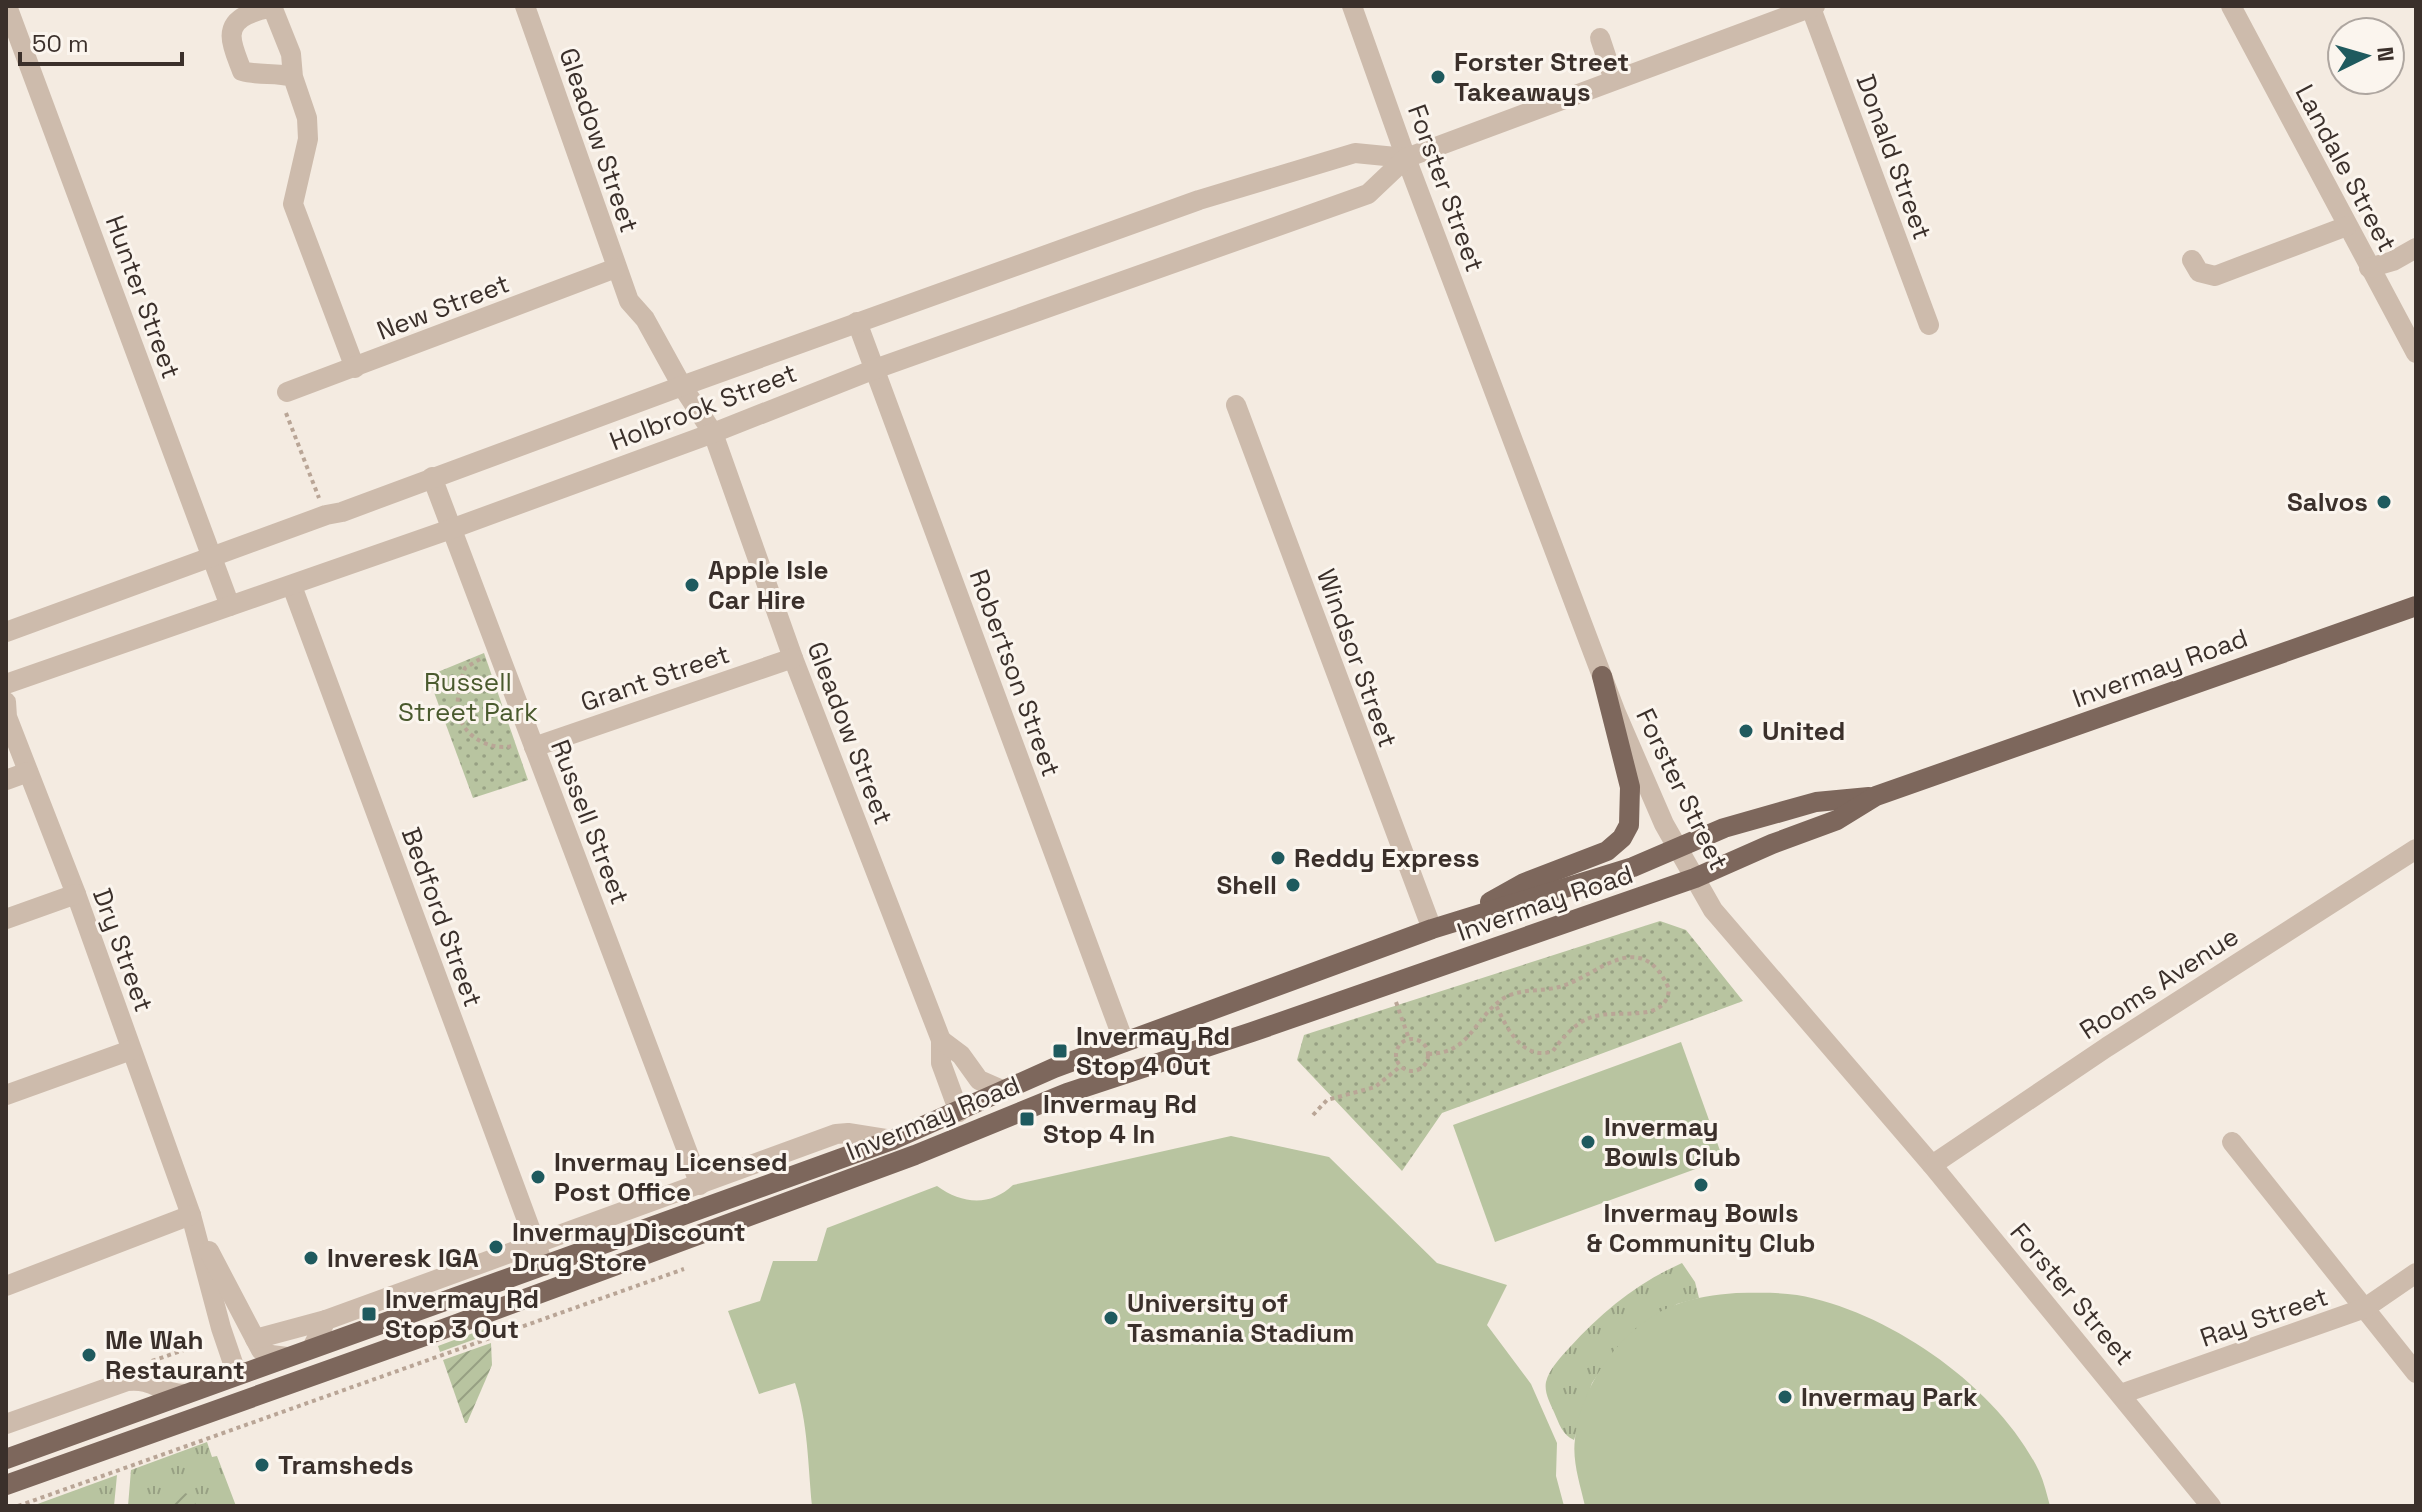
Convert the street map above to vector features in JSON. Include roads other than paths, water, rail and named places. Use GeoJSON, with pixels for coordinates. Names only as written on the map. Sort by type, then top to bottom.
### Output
{"type":"FeatureCollection","features":[{"type":"Feature","properties":{"kind":"main road","name":"Invermay Road"},"geometry":{"type":"LineString","coordinates":[[6,1485],[656,1251],[915,1155],[1067,1093],[1695,878],[1761,848],[1837,820],[1876,796],[2416,606]]}},
{"type":"Feature","properties":{"kind":"main road"},"geometry":{"type":"LineString","coordinates":[[1455,922],[1524,883],[1607,851],[1622,838],[1629,825],[1630,787],[1602,676]]}},
{"type":"Feature","properties":{"kind":"main road","name":"Invermay Road"},"geometry":{"type":"LineString","coordinates":[[6,1459],[892,1140],[1054,1068],[1432,929],[1633,867],[1724,828],[1816,802],[1876,796]]}},
{"type":"Feature","properties":{"kind":"main road"},"geometry":{"type":"LineString","coordinates":[[959,1112],[970,1132]]}},
{"type":"Feature","properties":{"kind":"main road"},"geometry":{"type":"LineString","coordinates":[[544,1266],[555,1275],[597,1261],[656,1251]]}},
{"type":"Feature","properties":{"kind":"main road"},"geometry":{"type":"LineString","coordinates":[[410,1315],[432,1319],[491,1300],[502,1307]]}},
{"type":"Feature","properties":{"kind":"main road","name":"Dry Street"},"geometry":{"type":"LineString","coordinates":[[237,1375],[260,1396]]}},
{"type":"Feature","properties":{"kind":"street","name":"Hunter Street"},"geometry":{"type":"LineString","coordinates":[[7,6],[230,606]]}},
{"type":"Feature","properties":{"kind":"street","name":"Gleadow Street"},"geometry":{"type":"LineString","coordinates":[[525,6],[629,301],[645,319],[682,386],[713,433],[793,658],[941,1040],[941,1063],[959,1112]]}},
{"type":"Feature","properties":{"kind":"street","name":"Forster Street"},"geometry":{"type":"LineString","coordinates":[[1352,6],[1406,158],[1602,676],[1664,824],[1713,910],[1932,1165],[2211,1506]]}},
{"type":"Feature","properties":{"kind":"street","name":"Landale Street"},"geometry":{"type":"LineString","coordinates":[[2231,6],[2416,353]]}},
{"type":"Feature","properties":{"kind":"street","name":"Holbrook Street"},"geometry":{"type":"LineString","coordinates":[[6,684],[451,529],[713,433],[875,369],[1368,194],[1406,158],[1813,7]]}},
{"type":"Feature","properties":{"kind":"street","name":"Donald Street"},"geometry":{"type":"LineString","coordinates":[[1813,7],[1929,325]]}},
{"type":"Feature","properties":{"kind":"street"},"geometry":{"type":"LineString","coordinates":[[1600,38],[1614,80]]}},
{"type":"Feature","properties":{"kind":"street"},"geometry":{"type":"LineString","coordinates":[[293,77],[305,108],[308,139],[293,204],[355,368]]}},
{"type":"Feature","properties":{"kind":"street","name":"Holbrook Street"},"geometry":{"type":"LineString","coordinates":[[6,632],[1199,200],[1355,153],[1406,158]]}},
{"type":"Feature","properties":{"kind":"street"},"geometry":{"type":"LineString","coordinates":[[2192,260],[2199,272],[2215,276],[2347,226]]}},
{"type":"Feature","properties":{"kind":"street"},"geometry":{"type":"LineString","coordinates":[[2369,268],[2393,261],[2416,248]]}},
{"type":"Feature","properties":{"kind":"street","name":"New Street"},"geometry":{"type":"LineString","coordinates":[[287,392],[616,268]]}},
{"type":"Feature","properties":{"kind":"street","name":"Robertson Street"},"geometry":{"type":"LineString","coordinates":[[857,322],[1124,1042]]}},
{"type":"Feature","properties":{"kind":"street","name":"Windsor Street"},"geometry":{"type":"LineString","coordinates":[[1236,405],[1432,929]]}},
{"type":"Feature","properties":{"kind":"street","name":"Russell Street"},"geometry":{"type":"LineString","coordinates":[[432,477],[700,1185]]}},
{"type":"Feature","properties":{"kind":"street","name":"Bedford Street"},"geometry":{"type":"LineString","coordinates":[[292,586],[544,1266]]}},
{"type":"Feature","properties":{"kind":"street","name":"Grant Street"},"geometry":{"type":"LineString","coordinates":[[532,743],[793,658]]}},
{"type":"Feature","properties":{"kind":"street","name":"Dry Street"},"geometry":{"type":"LineString","coordinates":[[6,702],[7,717],[76,894],[191,1215],[237,1375]]}},
{"type":"Feature","properties":{"kind":"street"},"geometry":{"type":"LineString","coordinates":[[6,780],[28,772]]}},
{"type":"Feature","properties":{"kind":"street","name":"Rooms Avenue"},"geometry":{"type":"LineString","coordinates":[[1932,1165],[2107,1047],[2416,849]]}},
{"type":"Feature","properties":{"kind":"street"},"geometry":{"type":"LineString","coordinates":[[6,919],[76,894]]}},
{"type":"Feature","properties":{"kind":"street","name":"Gleadow Street"},"geometry":{"type":"LineString","coordinates":[[941,1040],[961,1055],[979,1080],[1004,1091]]}},
{"type":"Feature","properties":{"kind":"street"},"geometry":{"type":"LineString","coordinates":[[6,1095],[131,1050]]}},
{"type":"Feature","properties":{"kind":"street"},"geometry":{"type":"LineString","coordinates":[[287,1357],[261,1350],[255,1339],[326,1320],[836,1134],[892,1140]]}},
{"type":"Feature","properties":{"kind":"street"},"geometry":{"type":"LineString","coordinates":[[2232,1142],[2416,1373]]}},
{"type":"Feature","properties":{"kind":"street"},"geometry":{"type":"LineString","coordinates":[[6,1286],[191,1215]]}},
{"type":"Feature","properties":{"kind":"street","name":"Dry Street"},"geometry":{"type":"LineString","coordinates":[[191,1215],[255,1339]]}},
{"type":"Feature","properties":{"kind":"street","name":"Ray Street"},"geometry":{"type":"LineString","coordinates":[[2121,1394],[2365,1308],[2416,1273]]}},
{"type":"Feature","properties":{"kind":"street"},"geometry":{"type":"LineString","coordinates":[[312,1348],[326,1320]]}},
{"type":"Feature","properties":{"kind":"street"},"geometry":{"type":"LineString","coordinates":[[6,1424],[127,1381],[148,1381],[165,1392],[186,1394]]}},
{"type":"Feature","properties":{"kind":"place","name":"Forster Street Takeaways"},"geometry":{"type":"Point","coordinates":[1438,77]}},
{"type":"Feature","properties":{"kind":"place","name":"Salvos"},"geometry":{"type":"Point","coordinates":[2384,502]}},
{"type":"Feature","properties":{"kind":"place","name":"Apple Isle Car Hire"},"geometry":{"type":"Point","coordinates":[692,585]}},
{"type":"Feature","properties":{"kind":"place","name":"United"},"geometry":{"type":"Point","coordinates":[1746,731]}},
{"type":"Feature","properties":{"kind":"place","name":"Reddy Express"},"geometry":{"type":"Point","coordinates":[1278,858]}},
{"type":"Feature","properties":{"kind":"place","name":"Shell"},"geometry":{"type":"Point","coordinates":[1293,885]}},
{"type":"Feature","properties":{"kind":"place","name":"Invermay Rd Stop 4 Out"},"geometry":{"type":"Point","coordinates":[1060,1051]}},
{"type":"Feature","properties":{"kind":"place","name":"Invermay Rd Stop 4 In"},"geometry":{"type":"Point","coordinates":[1027,1119]}},
{"type":"Feature","properties":{"kind":"place","name":"Invermay Bowls Club"},"geometry":{"type":"Point","coordinates":[1588,1142]}},
{"type":"Feature","properties":{"kind":"place","name":"Invermay Licensed Post Office"},"geometry":{"type":"Point","coordinates":[538,1177]}},
{"type":"Feature","properties":{"kind":"place","name":"Invermay Bowls & Community Club"},"geometry":{"type":"Point","coordinates":[1701,1185]}},
{"type":"Feature","properties":{"kind":"place","name":"Invermay Discount Drug Store"},"geometry":{"type":"Point","coordinates":[496,1247]}},
{"type":"Feature","properties":{"kind":"place","name":"Inveresk IGA"},"geometry":{"type":"Point","coordinates":[311,1258]}},
{"type":"Feature","properties":{"kind":"place","name":"Invermay Rd Stop 3 Out"},"geometry":{"type":"Point","coordinates":[369,1314]}},
{"type":"Feature","properties":{"kind":"place","name":"University of Tasmania Stadium"},"geometry":{"type":"Point","coordinates":[1111,1318]}},
{"type":"Feature","properties":{"kind":"place","name":"Me Wah Restaurant"},"geometry":{"type":"Point","coordinates":[89,1355]}},
{"type":"Feature","properties":{"kind":"place","name":"Invermay Park"},"geometry":{"type":"Point","coordinates":[1785,1397]}},
{"type":"Feature","properties":{"kind":"place","name":"Tramsheds"},"geometry":{"type":"Point","coordinates":[262,1465]}},
{"type":"Feature","properties":{"kind":"park label","name":"Russell Street Park"},"geometry":{"type":"Point","coordinates":[468,697]}}]}
